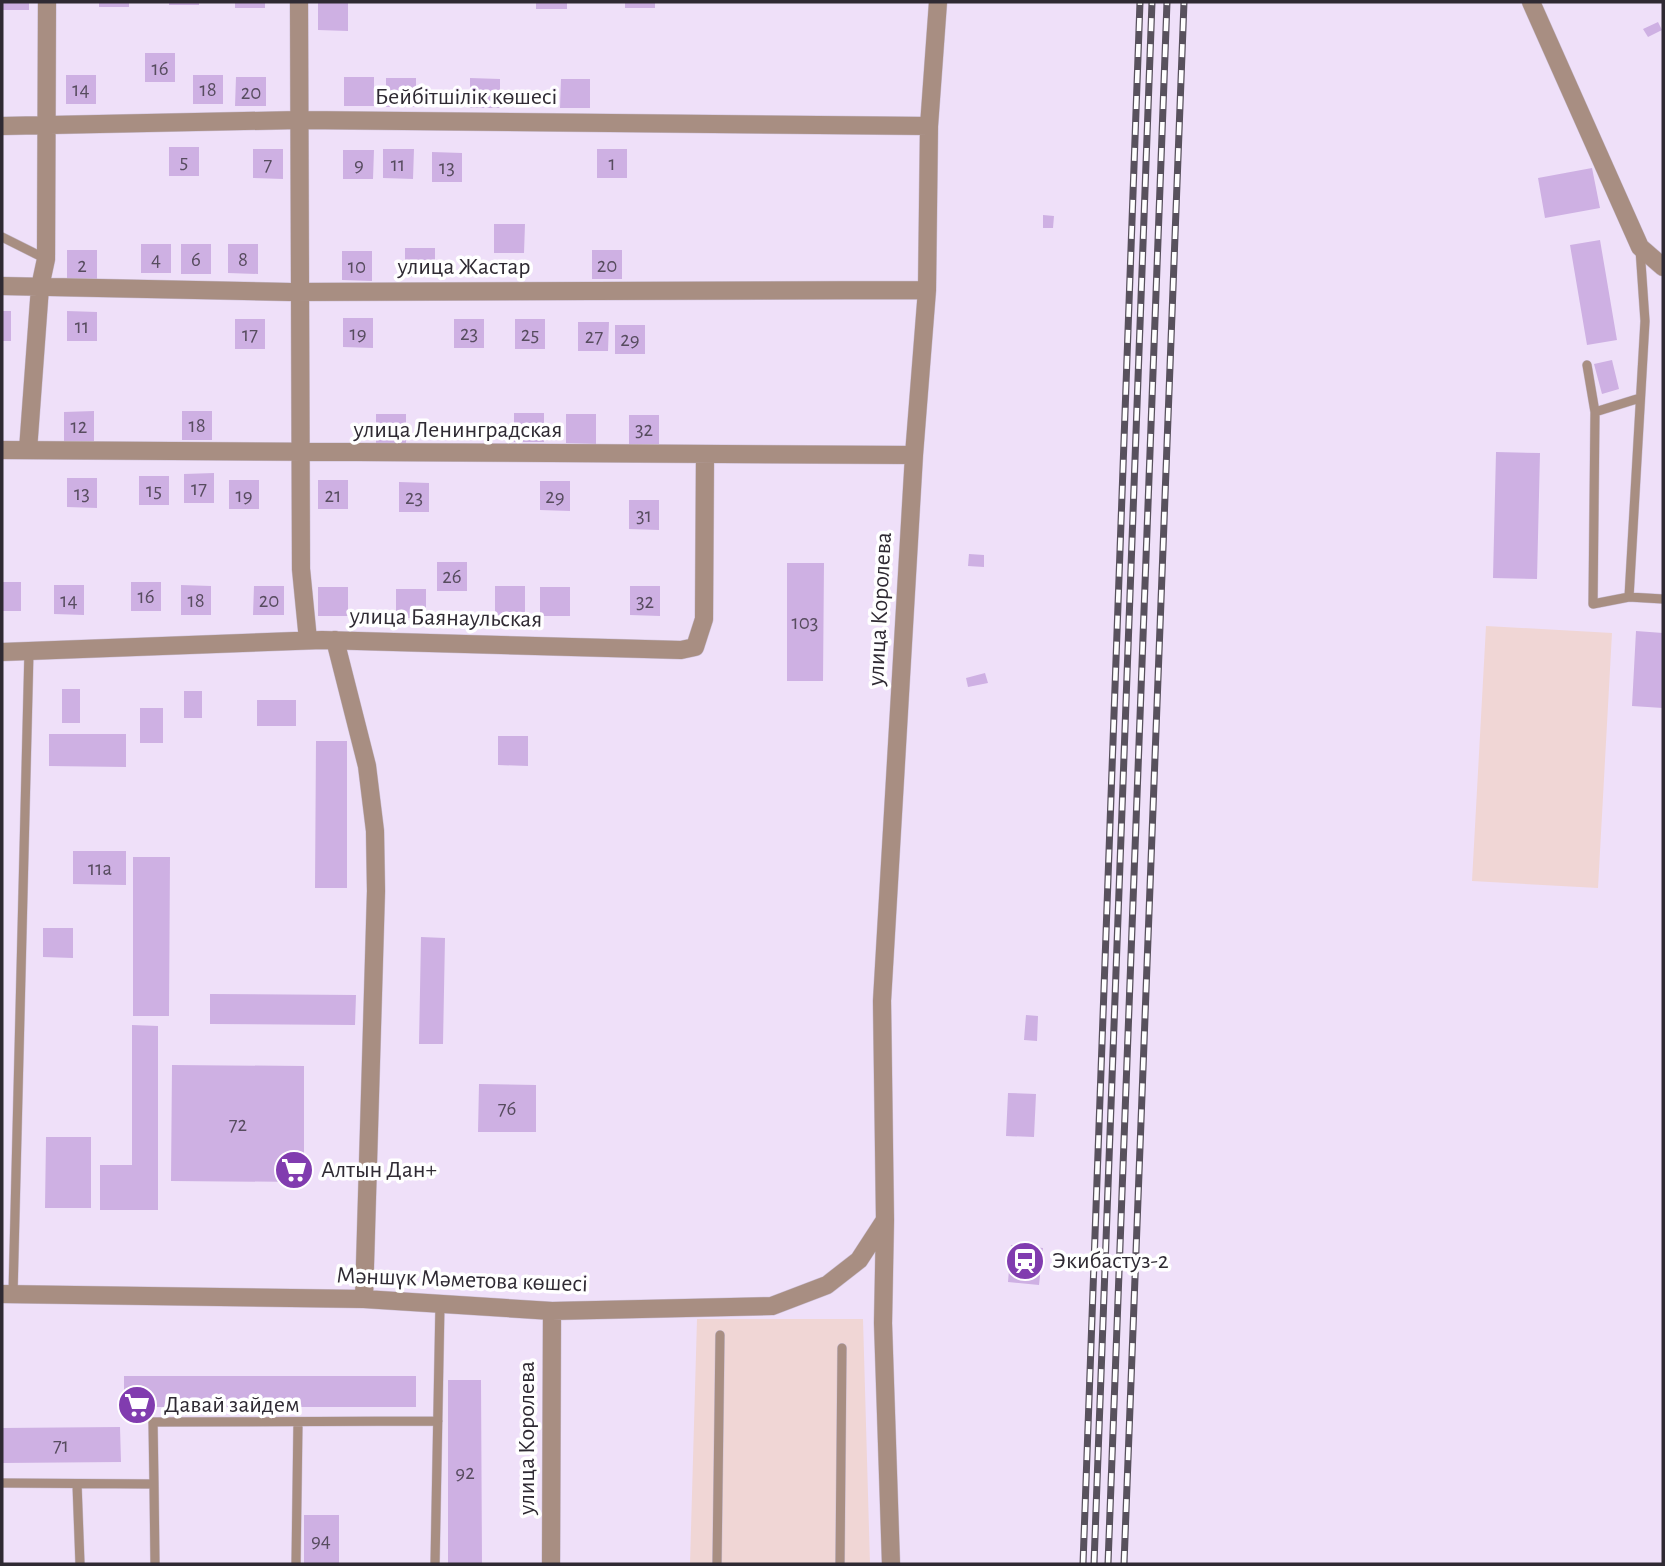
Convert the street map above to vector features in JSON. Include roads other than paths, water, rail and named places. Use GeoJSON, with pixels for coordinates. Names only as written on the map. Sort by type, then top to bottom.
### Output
{"type":"FeatureCollection","features":[{"type":"Feature","properties":{"kind":"street"},"geometry":{"type":"LineString","coordinates":[[28,450],[40,287],[46,259],[47,2]]}},
{"type":"Feature","properties":{"kind":"street"},"geometry":{"type":"LineString","coordinates":[[299,2],[301,569],[308,640]]}},
{"type":"Feature","properties":{"kind":"street","name":"улица Королева"},"geometry":{"type":"LineString","coordinates":[[891,1564],[883,1323],[886,1220],[882,1001],[914,455],[928,290],[929,126],[938,2]]}},
{"type":"Feature","properties":{"kind":"street"},"geometry":{"type":"LineString","coordinates":[[1531,2],[1640,247],[1663,267]]}},
{"type":"Feature","properties":{"kind":"street","name":"Бейбітшілік көшесі"},"geometry":{"type":"LineString","coordinates":[[2,126],[299,120],[929,126]]}},
{"type":"Feature","properties":{"kind":"street","name":"улица Жастар"},"geometry":{"type":"LineString","coordinates":[[2,286],[302,292],[928,290]]}},
{"type":"Feature","properties":{"kind":"street","name":"улица Ленинградская"},"geometry":{"type":"LineString","coordinates":[[2,450],[301,454],[914,455]]}},
{"type":"Feature","properties":{"kind":"street","name":"улица Баянаульская"},"geometry":{"type":"LineString","coordinates":[[2,652],[308,640],[681,650],[695,647],[704,619],[705,454]]}},
{"type":"Feature","properties":{"kind":"street"},"geometry":{"type":"LineString","coordinates":[[335,640],[362,736],[374,831],[376,891],[364,1299]]}},
{"type":"Feature","properties":{"kind":"street","name":"Мәншүк Мәметова көшесі"},"geometry":{"type":"LineString","coordinates":[[7,1294],[364,1299],[552,1311],[772,1306],[827,1285],[859,1261],[886,1220]]}},
{"type":"Feature","properties":{"kind":"street","name":"улица Королева"},"geometry":{"type":"LineString","coordinates":[[551,1564],[552,1311]]}},
{"type":"Feature","properties":{"kind":"lane"},"geometry":{"type":"LineString","coordinates":[[2,237],[46,259]]}},
{"type":"Feature","properties":{"kind":"lane"},"geometry":{"type":"LineString","coordinates":[[1629,597],[1644,321],[1640,247]]}},
{"type":"Feature","properties":{"kind":"lane"},"geometry":{"type":"LineString","coordinates":[[1587,365],[1595,412],[1593,604],[1629,597],[1663,599]]}},
{"type":"Feature","properties":{"kind":"lane"},"geometry":{"type":"LineString","coordinates":[[1595,412],[1640,398]]}},
{"type":"Feature","properties":{"kind":"lane"},"geometry":{"type":"LineString","coordinates":[[7,1294],[29,651]]}},
{"type":"Feature","properties":{"kind":"lane"},"geometry":{"type":"LineString","coordinates":[[435,1564],[440,1304]]}},
{"type":"Feature","properties":{"kind":"lane"},"geometry":{"type":"LineString","coordinates":[[717,1564],[720,1335]]}},
{"type":"Feature","properties":{"kind":"lane"},"geometry":{"type":"LineString","coordinates":[[840,1564],[842,1349]]}},
{"type":"Feature","properties":{"kind":"lane"},"geometry":{"type":"LineString","coordinates":[[155,1564],[153,1422],[438,1421]]}},
{"type":"Feature","properties":{"kind":"lane"},"geometry":{"type":"LineString","coordinates":[[296,1564],[298,1422]]}},
{"type":"Feature","properties":{"kind":"lane"},"geometry":{"type":"LineString","coordinates":[[2,1483],[154,1484]]}},
{"type":"Feature","properties":{"kind":"lane"},"geometry":{"type":"LineString","coordinates":[[77,1484],[80,1564]]}},
{"type":"Feature","properties":{"kind":"railway"},"geometry":{"type":"LineString","coordinates":[[1083,1564],[1140,2]]}},
{"type":"Feature","properties":{"kind":"railway"},"geometry":{"type":"LineString","coordinates":[[1094,1564],[1152,2]]}},
{"type":"Feature","properties":{"kind":"railway"},"geometry":{"type":"LineString","coordinates":[[1108,1564],[1167,2]]}},
{"type":"Feature","properties":{"kind":"railway"},"geometry":{"type":"LineString","coordinates":[[1124,1564],[1184,2]]}},
{"type":"Feature","properties":{"kind":"place","name":"Алтын Дан+"},"geometry":{"type":"Point","coordinates":[294,1170]}},
{"type":"Feature","properties":{"kind":"place","name":"Экибастуз-2"},"geometry":{"type":"Point","coordinates":[1025,1261]}},
{"type":"Feature","properties":{"kind":"place","name":"Давай зайдем"},"geometry":{"type":"Point","coordinates":[137,1405]}}]}
